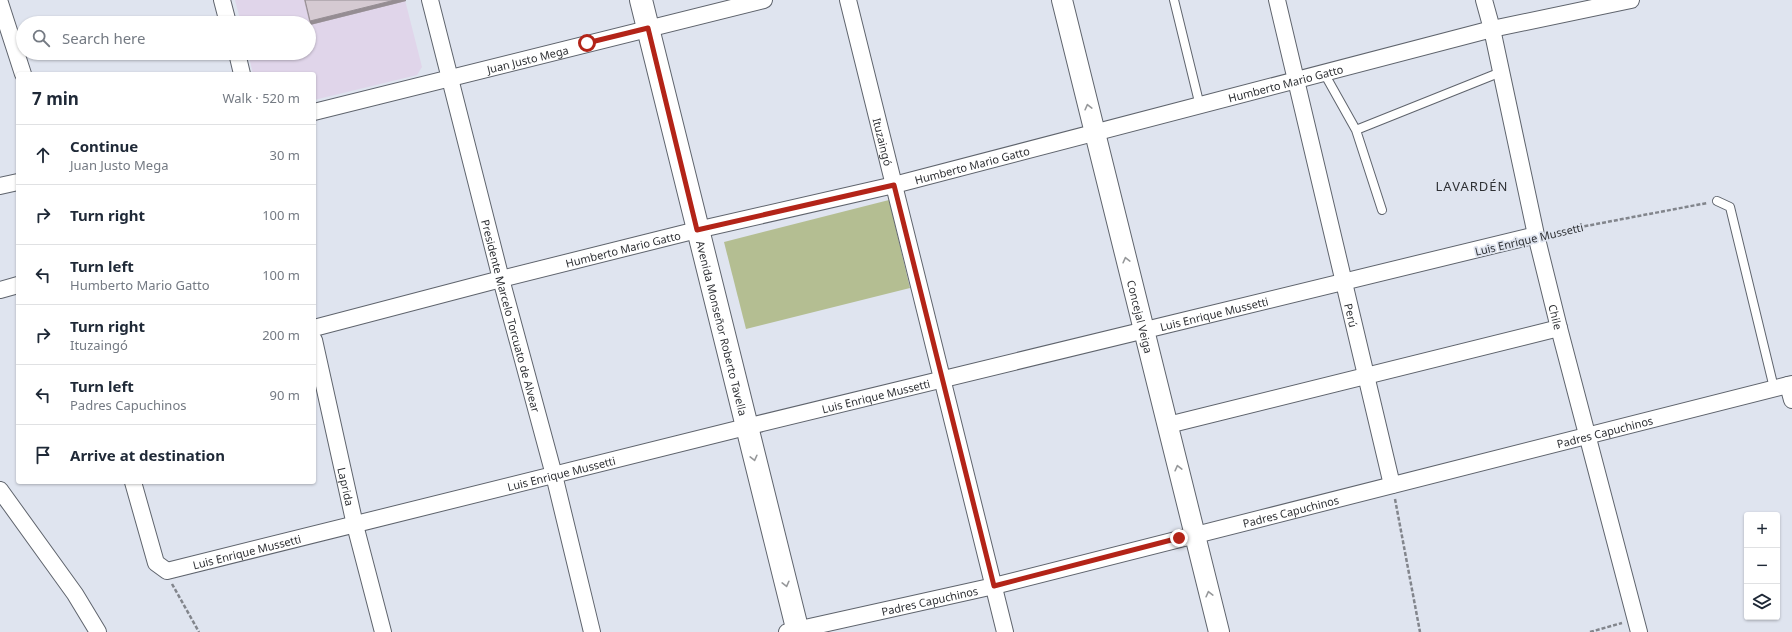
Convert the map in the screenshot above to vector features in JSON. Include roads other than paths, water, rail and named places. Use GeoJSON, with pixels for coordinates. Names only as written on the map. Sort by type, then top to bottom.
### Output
{"type":"FeatureCollection","features":[{"type":"Feature","properties":{"kind":"main road","name":"Avenida Monseñor Roberto Tavella"},"geometry":{"type":"LineString","coordinates":[[641,0],[746,427],[794,631]]}},
{"type":"Feature","properties":{"kind":"street"},"geometry":{"type":"LineString","coordinates":[[222,0],[226,16]]}},
{"type":"Feature","properties":{"kind":"street","name":"Presidente Marcelo Torcuato de Alvear"},"geometry":{"type":"LineString","coordinates":[[430,0],[501,279],[554,475],[592,632]]}},
{"type":"Feature","properties":{"kind":"street","name":"Juan Justo Mega"},"geometry":{"type":"LineString","coordinates":[[316,112],[764,0]]}},
{"type":"Feature","properties":{"kind":"street","name":"Ituzaingó"},"geometry":{"type":"LineString","coordinates":[[848,0],[944,380],[1005,632]]}},
{"type":"Feature","properties":{"kind":"street","name":"Concejal Veiga"},"geometry":{"type":"LineString","coordinates":[[1062,0],[1219,632]]}},
{"type":"Feature","properties":{"kind":"street","name":"Perú"},"geometry":{"type":"LineString","coordinates":[[1277,0],[1297,79],[1392,485]]}},
{"type":"Feature","properties":{"kind":"street","name":"Chile"},"geometry":{"type":"LineString","coordinates":[[1484,0],[1492,29],[1536,236],[1587,436],[1638,625]]}},
{"type":"Feature","properties":{"kind":"street","name":"Humberto Mario Gatto"},"geometry":{"type":"LineString","coordinates":[[316,327],[697,230],[894,185],[1095,134],[1297,79],[1492,29],[1631,0]]}},
{"type":"Feature","properties":{"kind":"street"},"geometry":{"type":"LineString","coordinates":[[0,3],[16,52]]}},
{"type":"Feature","properties":{"kind":"street"},"geometry":{"type":"LineString","coordinates":[[18,60],[22,72]]}},
{"type":"Feature","properties":{"kind":"street"},"geometry":{"type":"LineString","coordinates":[[239,60],[242,72]]}},
{"type":"Feature","properties":{"kind":"street"},"geometry":{"type":"LineString","coordinates":[[0,186],[16,182]]}},
{"type":"Feature","properties":{"kind":"street","name":"Luis Enrique Mussetti"},"geometry":{"type":"LineString","coordinates":[[134,484],[156,563],[167,571],[746,427],[1536,236]]}},
{"type":"Feature","properties":{"kind":"street"},"geometry":{"type":"LineString","coordinates":[[0,290],[16,286]]}},
{"type":"Feature","properties":{"kind":"street"},"geometry":{"type":"LineString","coordinates":[[1168,426],[1559,328]]}},
{"type":"Feature","properties":{"kind":"street","name":"Laprida"},"geometry":{"type":"LineString","coordinates":[[316,349],[355,525],[383,632]]}},
{"type":"Feature","properties":{"kind":"street"},"geometry":{"type":"LineString","coordinates":[[1785,385],[1792,400]]}},
{"type":"Feature","properties":{"kind":"street","name":"Padres Capuchinos"},"geometry":{"type":"LineString","coordinates":[[794,631],[994,586],[1785,385]]}},
{"type":"Feature","properties":{"kind":"street"},"geometry":{"type":"LineString","coordinates":[[0,490],[75,594],[98,632]]}},
{"type":"Feature","properties":{"kind":"street"},"geometry":{"type":"LineString","coordinates":[[75,594],[85,632]]}},
{"type":"Feature","properties":{"kind":"lane"},"geometry":{"type":"LineString","coordinates":[[1174,0],[1200,106]]}},
{"type":"Feature","properties":{"kind":"lane"},"geometry":{"type":"LineString","coordinates":[[1356,130],[1501,72]]}},
{"type":"Feature","properties":{"kind":"lane"},"geometry":{"type":"LineString","coordinates":[[1324,73],[1356,130],[1382,210]]}},
{"type":"Feature","properties":{"kind":"lane"},"geometry":{"type":"LineString","coordinates":[[1717,201],[1730,207],[1785,385]]}},
{"type":"Feature","properties":{"kind":"district","name":"LAVARDÉN"},"geometry":{"type":"Point","coordinates":[1472,186]}}]}
